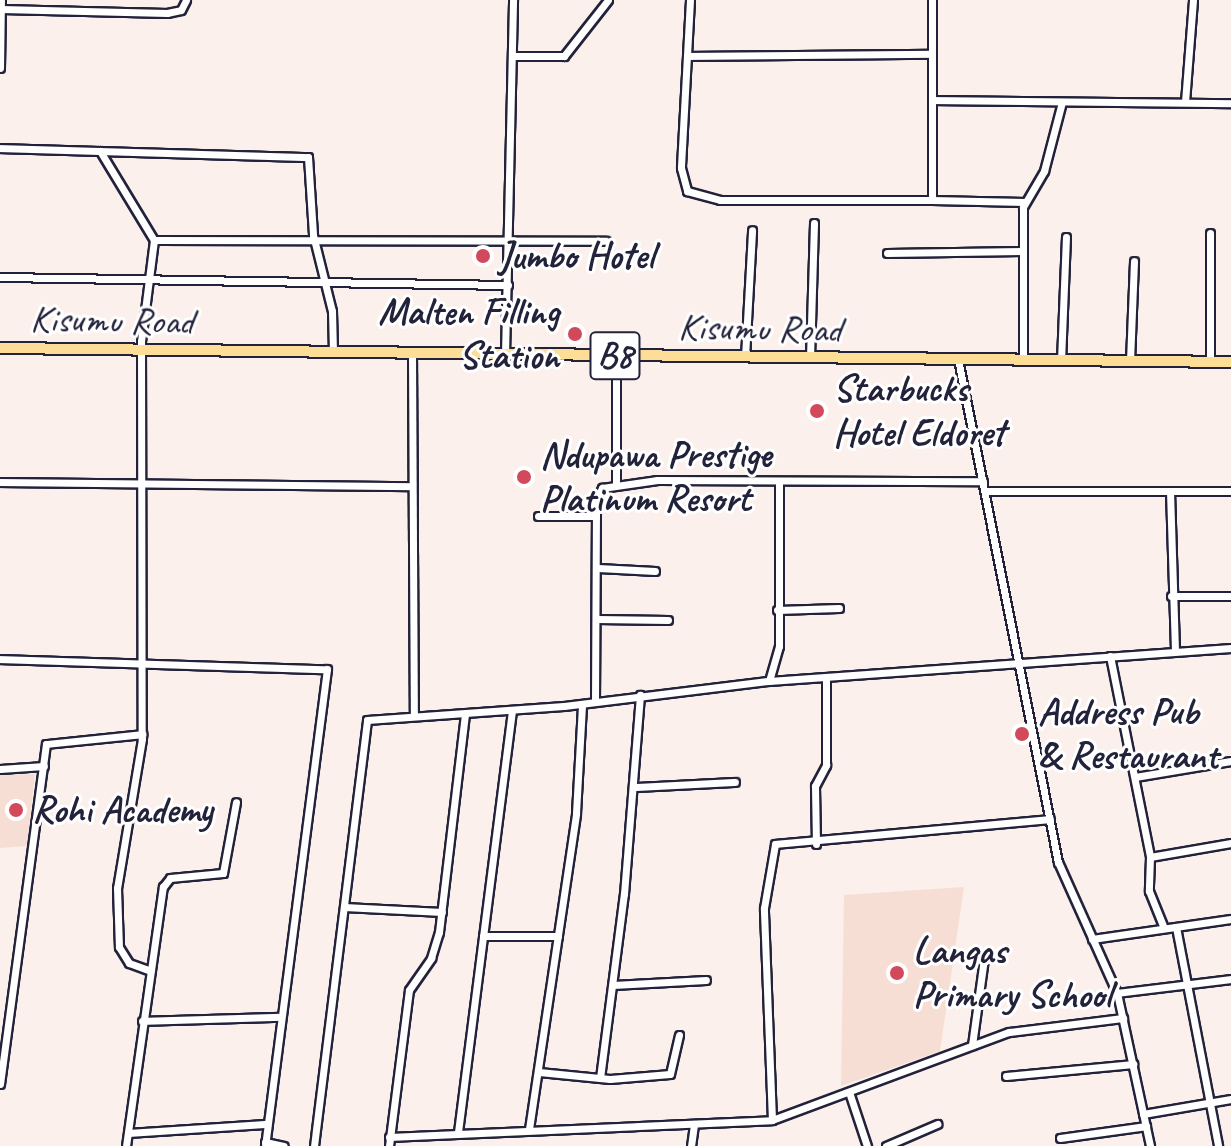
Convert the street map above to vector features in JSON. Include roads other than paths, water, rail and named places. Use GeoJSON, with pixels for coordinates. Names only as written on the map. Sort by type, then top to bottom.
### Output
{"type":"FeatureCollection","features":[{"type":"Feature","properties":{"kind":"highway","name":"Kisumu Road"},"geometry":{"type":"LineString","coordinates":[[0,348],[1231,362]]}},
{"type":"Feature","properties":{"kind":"street"},"geometry":{"type":"LineString","coordinates":[[0,68],[1,0]]}},
{"type":"Feature","properties":{"kind":"street"},"geometry":{"type":"LineString","coordinates":[[1,9],[167,13],[181,10],[186,0]]}},
{"type":"Feature","properties":{"kind":"street"},"geometry":{"type":"LineString","coordinates":[[505,355],[513,0]]}},
{"type":"Feature","properties":{"kind":"street"},"geometry":{"type":"LineString","coordinates":[[512,56],[564,56],[608,0]]}},
{"type":"Feature","properties":{"kind":"street"},"geometry":{"type":"LineString","coordinates":[[690,0],[681,168],[684,186],[693,194],[720,200],[1025,202]]}},
{"type":"Feature","properties":{"kind":"street"},"geometry":{"type":"LineString","coordinates":[[932,0],[932,200]]}},
{"type":"Feature","properties":{"kind":"street"},"geometry":{"type":"LineString","coordinates":[[1185,102],[1193,0]]}},
{"type":"Feature","properties":{"kind":"street"},"geometry":{"type":"LineString","coordinates":[[687,56],[932,54]]}},
{"type":"Feature","properties":{"kind":"street"},"geometry":{"type":"LineString","coordinates":[[932,100],[1231,103]]}},
{"type":"Feature","properties":{"kind":"street"},"geometry":{"type":"LineString","coordinates":[[1023,360],[1025,202],[1044,171],[1062,102]]}},
{"type":"Feature","properties":{"kind":"street"},"geometry":{"type":"LineString","coordinates":[[0,148],[305,155],[313,167],[315,243],[327,285],[333,353]]}},
{"type":"Feature","properties":{"kind":"street"},"geometry":{"type":"LineString","coordinates":[[100,151],[154,240],[142,351],[142,734],[117,888],[117,930],[122,956],[151,971]]}},
{"type":"Feature","properties":{"kind":"street"},"geometry":{"type":"LineString","coordinates":[[810,358],[814,223]]}},
{"type":"Feature","properties":{"kind":"street"},"geometry":{"type":"LineString","coordinates":[[745,357],[752,230]]}},
{"type":"Feature","properties":{"kind":"street"},"geometry":{"type":"LineString","coordinates":[[1210,233],[1210,362]]}},
{"type":"Feature","properties":{"kind":"street"},"geometry":{"type":"LineString","coordinates":[[1061,361],[1066,237]]}},
{"type":"Feature","properties":{"kind":"street"},"geometry":{"type":"LineString","coordinates":[[154,240],[509,244],[606,241]]}},
{"type":"Feature","properties":{"kind":"street"},"geometry":{"type":"LineString","coordinates":[[887,253],[1022,251]]}},
{"type":"Feature","properties":{"kind":"street"},"geometry":{"type":"LineString","coordinates":[[1130,361],[1134,261]]}},
{"type":"Feature","properties":{"kind":"street"},"geometry":{"type":"LineString","coordinates":[[0,277],[149,283],[508,285]]}},
{"type":"Feature","properties":{"kind":"street"},"geometry":{"type":"LineString","coordinates":[[412,355],[414,716]]}},
{"type":"Feature","properties":{"kind":"street"},"geometry":{"type":"LineString","coordinates":[[616,356],[616,483]]}},
{"type":"Feature","properties":{"kind":"street"},"geometry":{"type":"LineString","coordinates":[[958,359],[1061,871],[1117,993],[1150,1146]]}},
{"type":"Feature","properties":{"kind":"street"},"geometry":{"type":"LineString","coordinates":[[769,681],[779,646],[779,481]]}},
{"type":"Feature","properties":{"kind":"street"},"geometry":{"type":"LineString","coordinates":[[595,701],[596,516],[599,491],[616,483],[983,481]]}},
{"type":"Feature","properties":{"kind":"street"},"geometry":{"type":"LineString","coordinates":[[0,482],[412,486]]}},
{"type":"Feature","properties":{"kind":"street"},"geometry":{"type":"LineString","coordinates":[[986,491],[1231,491]]}},
{"type":"Feature","properties":{"kind":"street"},"geometry":{"type":"LineString","coordinates":[[1170,491],[1175,651]]}},
{"type":"Feature","properties":{"kind":"street"},"geometry":{"type":"LineString","coordinates":[[538,516],[596,516]]}},
{"type":"Feature","properties":{"kind":"street"},"geometry":{"type":"LineString","coordinates":[[598,568],[655,571]]}},
{"type":"Feature","properties":{"kind":"street"},"geometry":{"type":"LineString","coordinates":[[1171,596],[1231,596]]}},
{"type":"Feature","properties":{"kind":"street"},"geometry":{"type":"LineString","coordinates":[[777,610],[839,608]]}},
{"type":"Feature","properties":{"kind":"street"},"geometry":{"type":"LineString","coordinates":[[597,619],[668,620]]}},
{"type":"Feature","properties":{"kind":"street"},"geometry":{"type":"LineString","coordinates":[[314,1146],[363,725],[414,716],[512,711],[769,681],[1231,648]]}},
{"type":"Feature","properties":{"kind":"street"},"geometry":{"type":"LineString","coordinates":[[1110,656],[1150,857],[1149,891],[1164,928]]}},
{"type":"Feature","properties":{"kind":"street"},"geometry":{"type":"LineString","coordinates":[[0,659],[327,669],[265,1124],[265,1144],[284,1146]]}},
{"type":"Feature","properties":{"kind":"street"},"geometry":{"type":"LineString","coordinates":[[816,844],[815,786],[826,765],[826,677]]}},
{"type":"Feature","properties":{"kind":"street"},"geometry":{"type":"LineString","coordinates":[[600,1078],[635,787],[640,695]]}},
{"type":"Feature","properties":{"kind":"street"},"geometry":{"type":"LineString","coordinates":[[529,1129],[576,813],[582,704]]}},
{"type":"Feature","properties":{"kind":"street"},"geometry":{"type":"LineString","coordinates":[[458,1132],[512,711]]}},
{"type":"Feature","properties":{"kind":"street"},"geometry":{"type":"LineString","coordinates":[[389,1146],[409,990],[431,958],[442,912],[465,715]]}},
{"type":"Feature","properties":{"kind":"street"},"geometry":{"type":"LineString","coordinates":[[0,1084],[44,766],[52,739],[142,734]]}},
{"type":"Feature","properties":{"kind":"street"},"geometry":{"type":"LineString","coordinates":[[1135,777],[1231,761]]}},
{"type":"Feature","properties":{"kind":"street"},"geometry":{"type":"LineString","coordinates":[[0,769],[44,766]]}},
{"type":"Feature","properties":{"kind":"street"},"geometry":{"type":"LineString","coordinates":[[635,787],[735,782]]}},
{"type":"Feature","properties":{"kind":"street"},"geometry":{"type":"LineString","coordinates":[[126,1146],[164,882],[223,873],[236,802]]}},
{"type":"Feature","properties":{"kind":"street"},"geometry":{"type":"LineString","coordinates":[[772,1120],[766,887],[775,844],[816,844],[1050,819]]}},
{"type":"Feature","properties":{"kind":"street"},"geometry":{"type":"LineString","coordinates":[[1150,857],[1231,843]]}},
{"type":"Feature","properties":{"kind":"street"},"geometry":{"type":"LineString","coordinates":[[344,907],[442,912]]}},
{"type":"Feature","properties":{"kind":"street"},"geometry":{"type":"LineString","coordinates":[[1092,939],[1231,919]]}},
{"type":"Feature","properties":{"kind":"street"},"geometry":{"type":"LineString","coordinates":[[1176,927],[1218,1146]]}},
{"type":"Feature","properties":{"kind":"street"},"geometry":{"type":"LineString","coordinates":[[483,936],[558,936]]}},
{"type":"Feature","properties":{"kind":"street"},"geometry":{"type":"LineString","coordinates":[[972,1045],[984,958]]}},
{"type":"Feature","properties":{"kind":"street"},"geometry":{"type":"LineString","coordinates":[[1117,993],[1231,979]]}},
{"type":"Feature","properties":{"kind":"street"},"geometry":{"type":"LineString","coordinates":[[613,985],[706,980]]}},
{"type":"Feature","properties":{"kind":"street"},"geometry":{"type":"LineString","coordinates":[[142,1021],[278,1017]]}},
{"type":"Feature","properties":{"kind":"street"},"geometry":{"type":"LineString","coordinates":[[389,1137],[772,1120],[1022,1029],[1123,1018]]}},
{"type":"Feature","properties":{"kind":"street"},"geometry":{"type":"LineString","coordinates":[[539,1072],[600,1078],[670,1074],[679,1035]]}},
{"type":"Feature","properties":{"kind":"street"},"geometry":{"type":"LineString","coordinates":[[1006,1076],[1133,1064]]}},
{"type":"Feature","properties":{"kind":"street"},"geometry":{"type":"LineString","coordinates":[[849,1092],[867,1146]]}},
{"type":"Feature","properties":{"kind":"street"},"geometry":{"type":"LineString","coordinates":[[1143,1114],[1231,1099]]}},
{"type":"Feature","properties":{"kind":"street"},"geometry":{"type":"LineString","coordinates":[[128,1133],[265,1124]]}},
{"type":"Feature","properties":{"kind":"street"},"geometry":{"type":"LineString","coordinates":[[691,1146],[694,1124]]}},
{"type":"Feature","properties":{"kind":"street"},"geometry":{"type":"LineString","coordinates":[[886,1146],[937,1124]]}},
{"type":"Feature","properties":{"kind":"street"},"geometry":{"type":"LineString","coordinates":[[1060,1138],[1146,1126]]}},
{"type":"Feature","properties":{"kind":"place","name":"Jumbo Hotel"},"geometry":{"type":"Point","coordinates":[483,256]}},
{"type":"Feature","properties":{"kind":"place","name":"Malten Filling Station"},"geometry":{"type":"Point","coordinates":[575,334]}},
{"type":"Feature","properties":{"kind":"place","name":"Starbucks Hotel Eldoret"},"geometry":{"type":"Point","coordinates":[817,411]}},
{"type":"Feature","properties":{"kind":"place","name":"Ndupawa Prestige Platinum Resort"},"geometry":{"type":"Point","coordinates":[524,477]}},
{"type":"Feature","properties":{"kind":"place","name":"Address Pub & Restaurant"},"geometry":{"type":"Point","coordinates":[1022,734]}},
{"type":"Feature","properties":{"kind":"place","name":"Rohi Academy"},"geometry":{"type":"Point","coordinates":[16,810]}},
{"type":"Feature","properties":{"kind":"place","name":"Langas Primary School"},"geometry":{"type":"Point","coordinates":[897,973]}}]}
